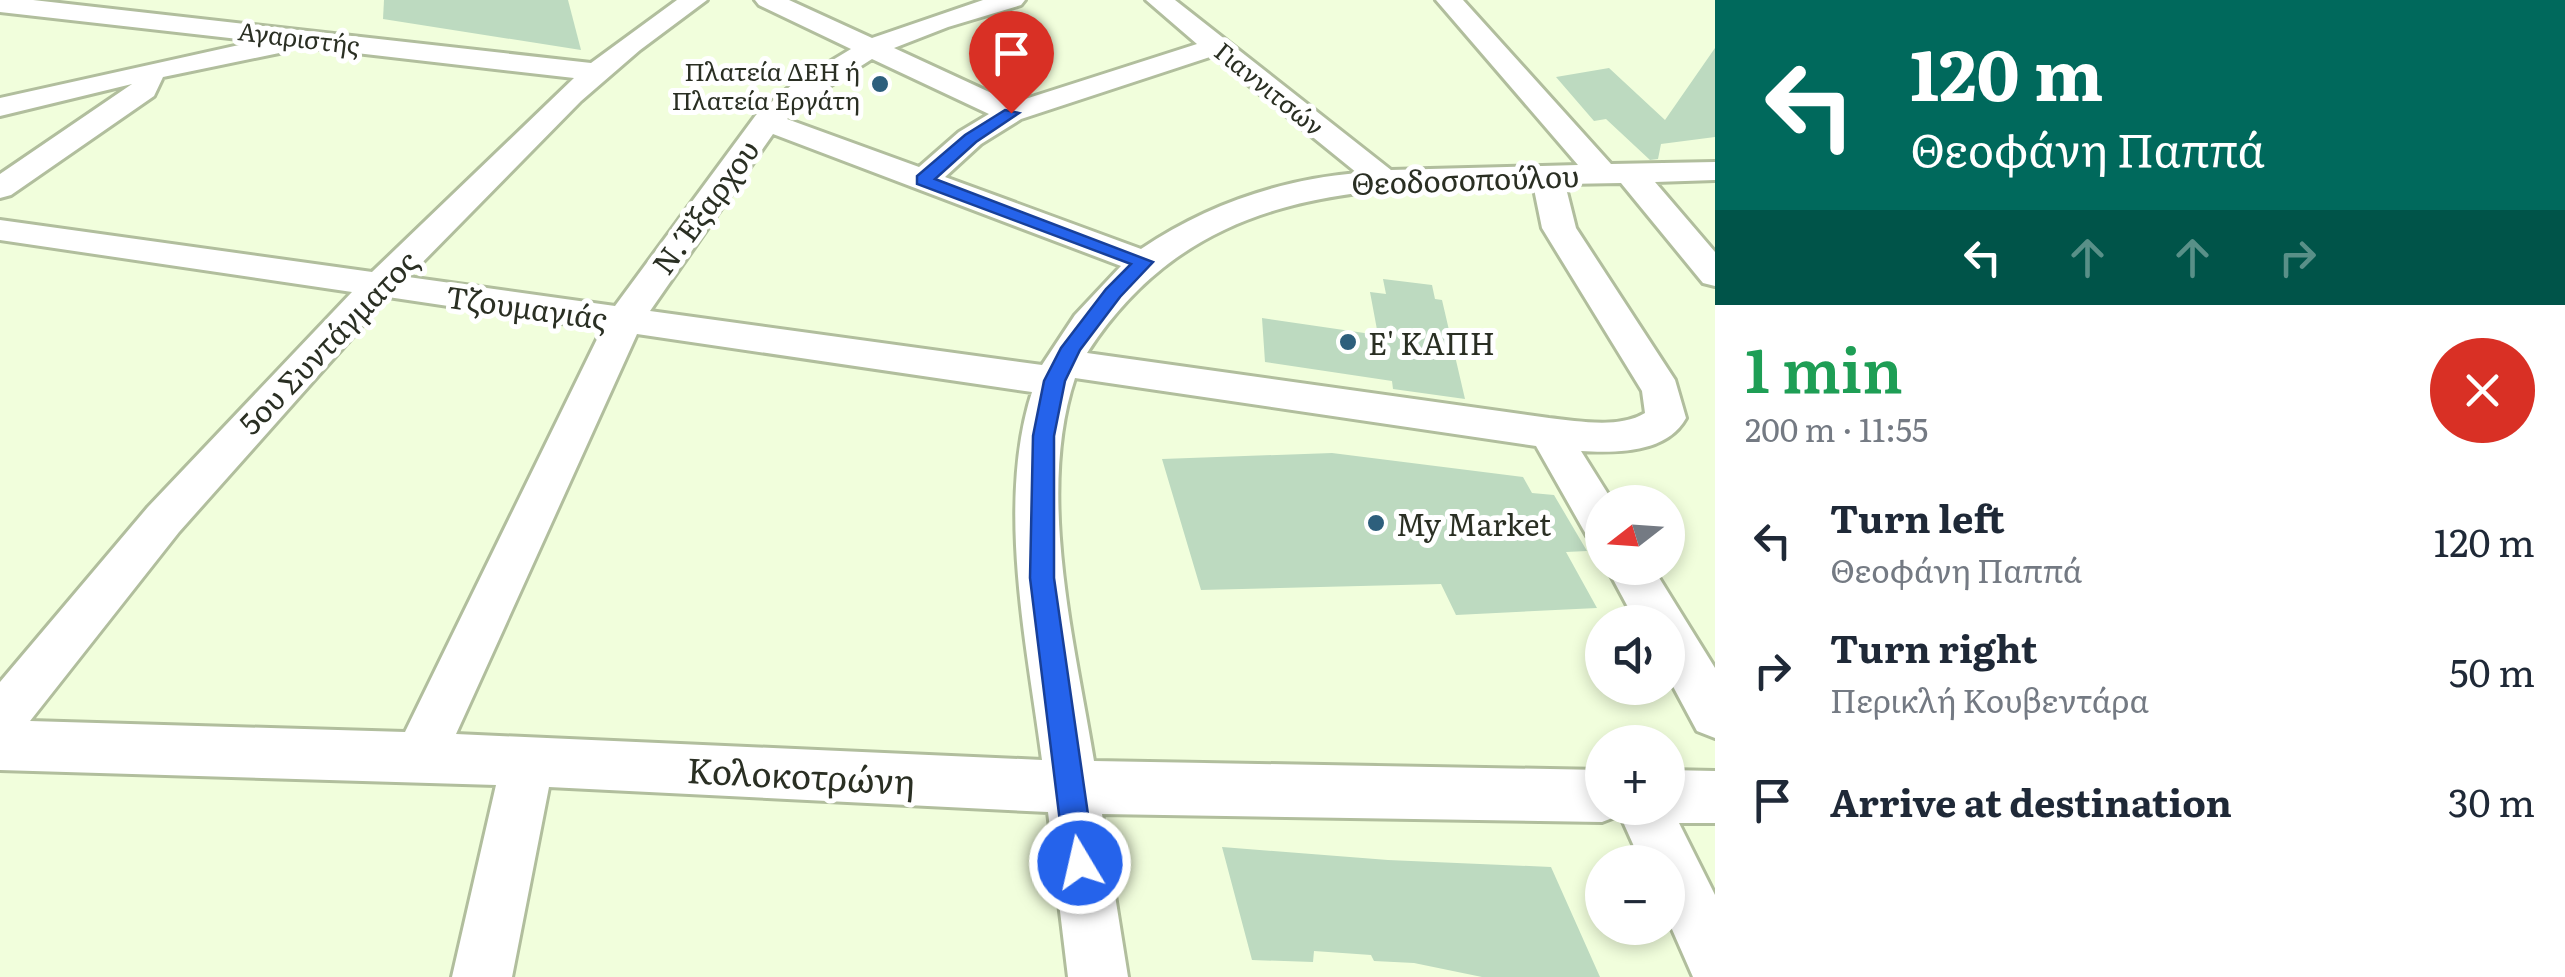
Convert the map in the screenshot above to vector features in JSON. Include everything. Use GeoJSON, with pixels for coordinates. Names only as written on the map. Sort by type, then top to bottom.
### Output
{"type":"FeatureCollection","features":[{"type":"Feature","properties":{"kind":"street","name":"5ου Συντάγματος"},"geometry":{"type":"LineString","coordinates":[[0,722],[176,502],[377,286],[598,72],[694,0]]}},
{"type":"Feature","properties":{"kind":"street"},"geometry":{"type":"LineString","coordinates":[[768,0],[1011,113]]}},
{"type":"Feature","properties":{"kind":"street","name":"Ν. Έξαρχου"},"geometry":{"type":"LineString","coordinates":[[419,758],[625,320],[717,184],[766,121],[814,82],[873,46],[926,24],[1012,0]]}},
{"type":"Feature","properties":{"kind":"street","name":"Γιαννιτσών"},"geometry":{"type":"LineString","coordinates":[[1159,0],[1382,177]]}},
{"type":"Feature","properties":{"kind":"street"},"geometry":{"type":"LineString","coordinates":[[1450,0],[1715,275]]}},
{"type":"Feature","properties":{"kind":"street","name":"Αγαριστής"},"geometry":{"type":"LineString","coordinates":[[5,8],[292,35],[598,72]]}},
{"type":"Feature","properties":{"kind":"street"},"geometry":{"type":"LineString","coordinates":[[0,107],[272,46],[292,35]]}},
{"type":"Feature","properties":{"kind":"street"},"geometry":{"type":"LineString","coordinates":[[923,180],[970,138],[1011,113],[1217,46]]}},
{"type":"Feature","properties":{"kind":"street"},"geometry":{"type":"LineString","coordinates":[[0,188],[144,90],[152,70]]}},
{"type":"Feature","properties":{"kind":"street"},"geometry":{"type":"LineString","coordinates":[[766,121],[1143,262]]}},
{"type":"Feature","properties":{"kind":"street","name":"Θεοδοσοπούλου"},"geometry":{"type":"LineString","coordinates":[[1098,977],[1042,578],[1041,463],[1059,372],[1086,326],[1143,262],[1193,230],[1265,200],[1326,184],[1382,177],[1715,170]]}},
{"type":"Feature","properties":{"kind":"street","name":"Τζουμαγιάς"},"geometry":{"type":"LineString","coordinates":[[0,230],[625,320],[1550,433],[1588,436],[1646,430],[1666,418],[1666,404],[1559,228],[1552,187],[1544,175]]}},
{"type":"Feature","properties":{"kind":"street"},"geometry":{"type":"LineString","coordinates":[[1550,433],[1585,494]]}},
{"type":"Feature","properties":{"kind":"street"},"geometry":{"type":"LineString","coordinates":[[1685,663],[1715,714]]}},
{"type":"Feature","properties":{"kind":"street","name":"Κολοκοτρώνη"},"geometry":{"type":"LineString","coordinates":[[0,745],[528,761],[1069,787],[1585,796]]}},
{"type":"Feature","properties":{"kind":"street"},"geometry":{"type":"LineString","coordinates":[[482,977],[528,761]]}},
{"type":"Feature","properties":{"kind":"street"},"geometry":{"type":"LineString","coordinates":[[1685,796],[1715,796]]}},
{"type":"Feature","properties":{"kind":"street"},"geometry":{"type":"LineString","coordinates":[[1652,825],[1715,958]]}},
{"type":"Feature","properties":{"kind":"building"},"geometry":{"type":"Polygon","coordinates":[[[384,0],[568,0],[581,50],[383,19],[384,0]]]}},
{"type":"Feature","properties":{"kind":"building"},"geometry":{"type":"Polygon","coordinates":[[[1715,48],[1715,137],[1661,144],[1658,159],[1650,160],[1606,119],[1594,121],[1556,77],[1609,68],[1665,120],[1715,48]]]}},
{"type":"Feature","properties":{"kind":"building","name":"Ε' ΚΑΠΗ"},"geometry":{"type":"Polygon","coordinates":[[[1383,279],[1432,285],[1435,299],[1442,300],[1465,399],[1393,389],[1392,381],[1265,362],[1262,318],[1378,335],[1370,292],[1386,294],[1383,279]]]}},
{"type":"Feature","properties":{"kind":"building","name":"My Market"},"geometry":{"type":"Polygon","coordinates":[[[1332,453],[1523,477],[1532,493],[1554,495],[1585,548],[1585,551],[1566,552],[1595,605],[1456,615],[1441,584],[1201,590],[1162,459],[1332,453]]]}},
{"type":"Feature","properties":{"kind":"building"},"geometry":{"type":"Polygon","coordinates":[[[1222,847],[1551,867],[1600,977],[1482,977],[1414,963],[1374,961],[1371,955],[1314,951],[1313,962],[1252,960],[1222,847]]]}},
{"type":"Feature","properties":{"kind":"place","name":"Πλατεία ΔΕΗ ή Πλατεία Εργάτη"},"geometry":{"type":"Point","coordinates":[880,84]}},
{"type":"Feature","properties":{"kind":"place","name":"Ε' ΚΑΠΗ"},"geometry":{"type":"Point","coordinates":[1348,342]}},
{"type":"Feature","properties":{"kind":"place","name":"My Market"},"geometry":{"type":"Point","coordinates":[1376,523]}},
{"type":"Feature","properties":{"kind":"route"},"geometry":{"type":"LineString","coordinates":[[1011,113],[970,138],[923,180],[1143,262],[1086,326],[1054,381],[1041,463],[1042,578],[1080,863]]}}]}
